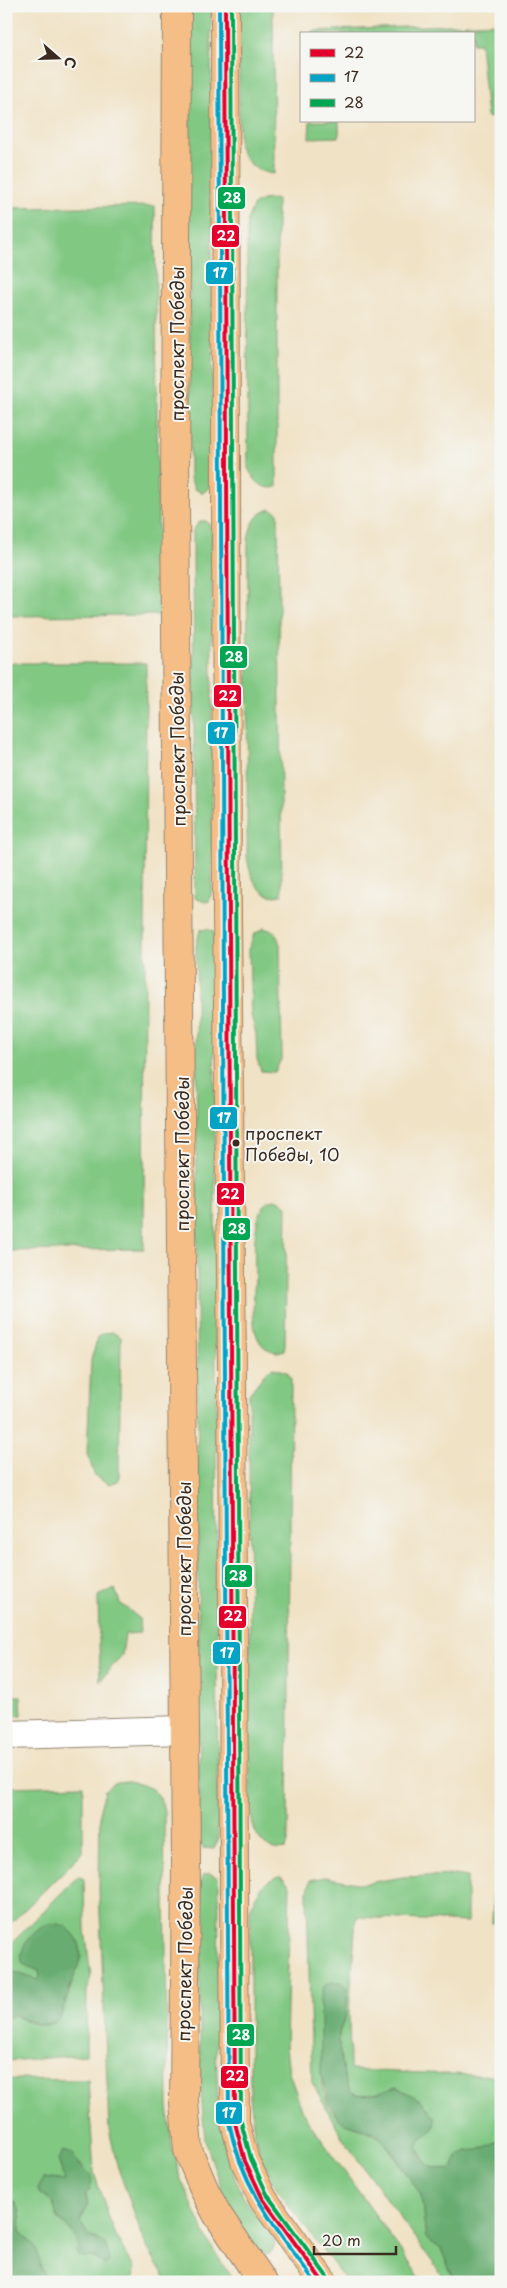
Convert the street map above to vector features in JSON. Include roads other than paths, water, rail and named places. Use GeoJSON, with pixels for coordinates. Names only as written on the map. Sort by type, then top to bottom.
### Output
{"type":"FeatureCollection","features":[{"type":"Feature","properties":{"kind":"main road","name":"проспект Победы"},"geometry":{"type":"LineString","coordinates":[[176,6],[175,502],[186,1860],[182,2061],[188,2150],[217,2214],[263,2282]]}},
{"type":"Feature","properties":{"kind":"main road"},"geometry":{"type":"LineString","coordinates":[[225,6],[226,895],[232,1364],[235,2123],[245,2161],[263,2199],[323,2282]]}},
{"type":"Feature","properties":{"kind":"street"},"geometry":{"type":"LineString","coordinates":[[6,1735],[184,1730]]}},
{"type":"Feature","properties":{"kind":"place","name":"проспект Победы, 10"},"geometry":{"type":"Point","coordinates":[236,1143]}}]}
